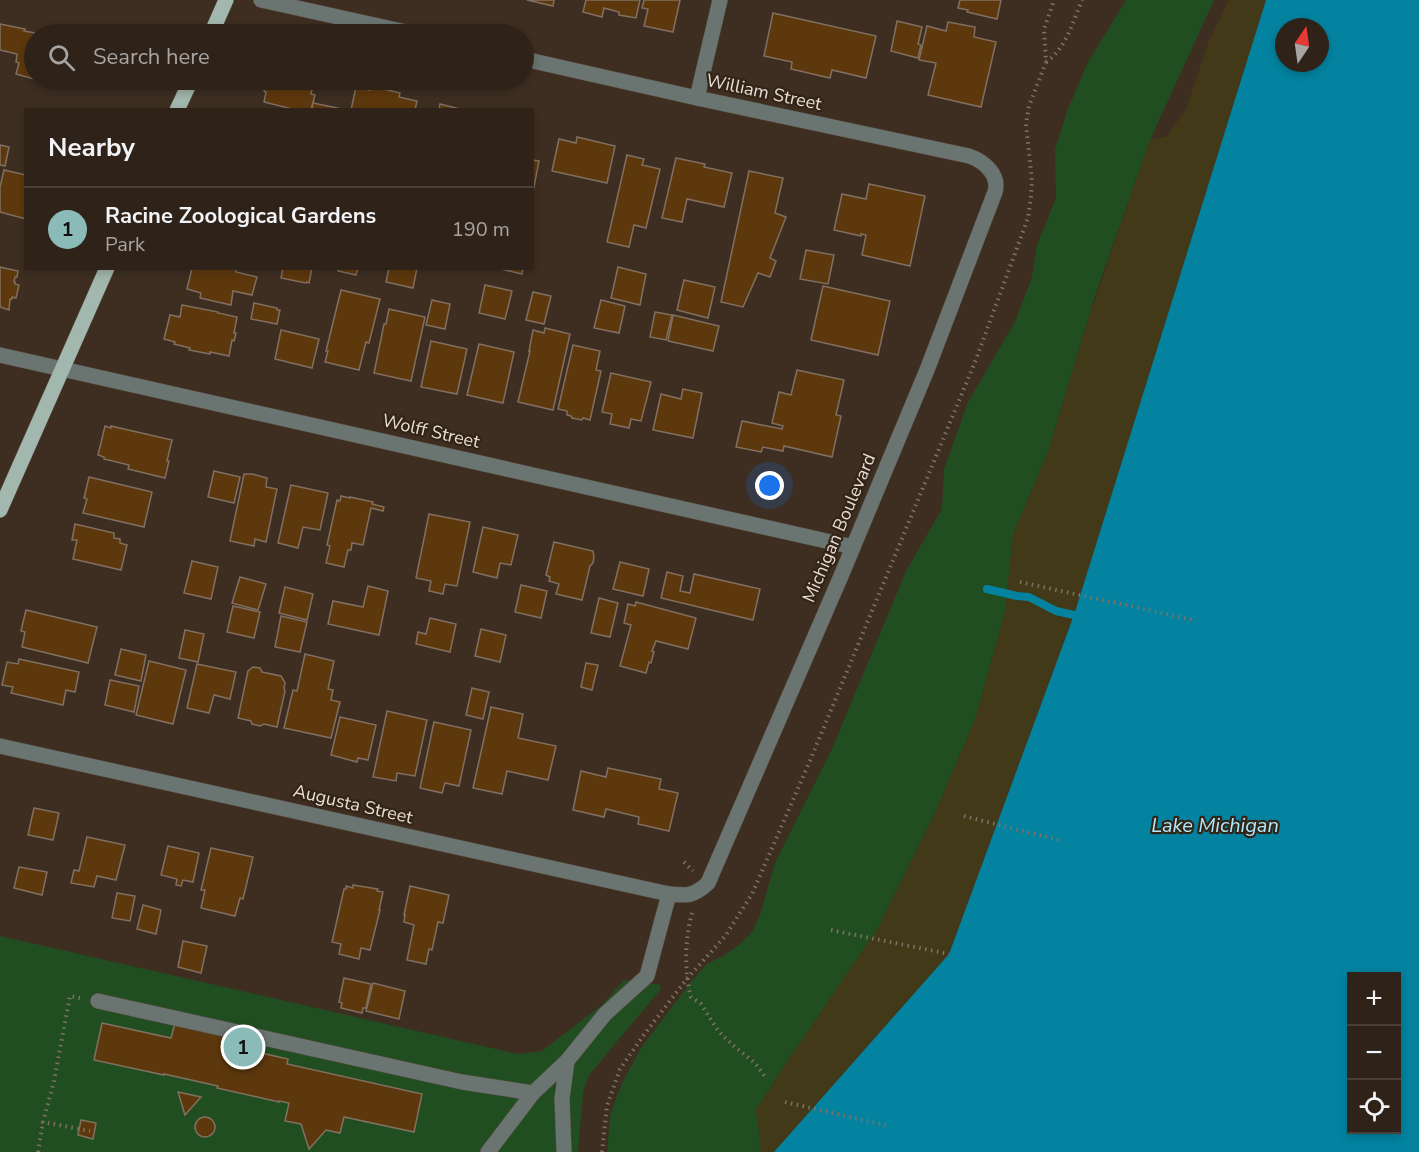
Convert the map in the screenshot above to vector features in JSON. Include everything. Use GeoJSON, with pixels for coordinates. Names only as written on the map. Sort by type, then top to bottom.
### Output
{"type":"FeatureCollection","features":[{"type":"Feature","properties":{"kind":"main road"},"geometry":{"type":"LineString","coordinates":[[215,24],[226,0]]}},
{"type":"Feature","properties":{"kind":"main road"},"geometry":{"type":"LineString","coordinates":[[178,108],[186,90]]}},
{"type":"Feature","properties":{"kind":"main road"},"geometry":{"type":"LineString","coordinates":[[0,510],[106,270]]}},
{"type":"Feature","properties":{"kind":"street"},"geometry":{"type":"LineString","coordinates":[[261,0],[370,24]]}},
{"type":"Feature","properties":{"kind":"street"},"geometry":{"type":"LineString","coordinates":[[698,98],[720,0]]}},
{"type":"Feature","properties":{"kind":"street","name":"William Street"},"geometry":{"type":"LineString","coordinates":[[534,61],[969,156],[982,161],[991,171]]}},
{"type":"Feature","properties":{"kind":"street","name":"Michigan Boulevard"},"geometry":{"type":"LineString","coordinates":[[697,893],[708,883],[715,869],[927,370],[995,192],[996,182],[991,171]]}},
{"type":"Feature","properties":{"kind":"street","name":"Wolff Street"},"geometry":{"type":"LineString","coordinates":[[0,355],[853,547]]}},
{"type":"Feature","properties":{"kind":"street","name":"Augusta Street"},"geometry":{"type":"LineString","coordinates":[[0,746],[669,894],[684,896],[697,893]]}},
{"type":"Feature","properties":{"kind":"street"},"geometry":{"type":"LineString","coordinates":[[488,1152],[533,1093],[567,1061],[605,1014],[647,976],[669,894]]}},
{"type":"Feature","properties":{"kind":"street"},"geometry":{"type":"LineString","coordinates":[[98,1001],[462,1082],[533,1093]]}},
{"type":"Feature","properties":{"kind":"street"},"geometry":{"type":"LineString","coordinates":[[564,1152],[562,1099],[567,1061]]}},
{"type":"Feature","properties":{"kind":"path"},"geometry":{"type":"LineString","coordinates":[[602,1152],[607,1106],[620,1070],[686,980],[726,935],[752,894],[812,756],[975,362],[1028,218],[1032,181],[1026,124],[1029,106],[1046,62],[1044,29],[1054,0]]}},
{"type":"Feature","properties":{"kind":"path"},"geometry":{"type":"LineString","coordinates":[[1046,62],[1053,58],[1068,35],[1082,0]]}},
{"type":"Feature","properties":{"kind":"path"},"geometry":{"type":"LineString","coordinates":[[1020,582],[1194,620]]}},
{"type":"Feature","properties":{"kind":"path"},"geometry":{"type":"LineString","coordinates":[[964,816],[1062,840]]}},
{"type":"Feature","properties":{"kind":"path"},"geometry":{"type":"LineString","coordinates":[[697,893],[688,928],[686,980],[691,997],[701,1004],[719,1032],[756,1064],[766,1078]]}},
{"type":"Feature","properties":{"kind":"path"},"geometry":{"type":"LineString","coordinates":[[831,930],[949,954]]}},
{"type":"Feature","properties":{"kind":"path"},"geometry":{"type":"LineString","coordinates":[[38,1152],[70,996],[98,1001]]}},
{"type":"Feature","properties":{"kind":"path"},"geometry":{"type":"LineString","coordinates":[[785,1102],[889,1126]]}},
{"type":"Feature","properties":{"kind":"path"},"geometry":{"type":"LineString","coordinates":[[43,1122],[90,1131]]}},
{"type":"Feature","properties":{"kind":"green space"},"geometry":{"type":"Polygon","coordinates":[[[1126,0],[1214,0],[1150,140],[1094,299],[1048,452],[1013,534],[1005,612],[975,720],[935,813],[878,928],[756,1110],[761,1147],[759,1152],[607,1152],[610,1115],[622,1083],[641,1048],[707,964],[739,945],[752,932],[760,915],[775,863],[831,751],[907,569],[942,509],[944,469],[968,402],[1015,322],[1032,277],[1037,245],[1056,198],[1055,150],[1067,111],[1088,62],[1126,0]]]}},
{"type":"Feature","properties":{"kind":"green space"},"geometry":{"type":"Polygon","coordinates":[[[0,936],[518,1054],[542,1051],[602,1005],[624,980],[661,985],[660,990],[589,1075],[583,1092],[578,1152],[0,1152],[0,936]]]}},
{"type":"Feature","properties":{"kind":"sand"},"geometry":{"type":"Polygon","coordinates":[[[1229,0],[1266,0],[1074,615],[949,954],[774,1152],[759,1152],[761,1147],[756,1110],[878,928],[935,813],[975,720],[1005,612],[1013,534],[1048,452],[1090,314],[1150,140],[1167,136],[1186,109],[1208,43],[1229,0]]]}},
{"type":"Feature","properties":{"kind":"water","name":"Lake Michigan"},"geometry":{"type":"Polygon","coordinates":[[[1266,0],[1419,0],[1419,1152],[774,1152],[949,954],[1074,615],[1266,0]]]}},
{"type":"Feature","properties":{"kind":"building"},"geometry":{"type":"Polygon","coordinates":[[[527,0],[554,0],[553,6],[527,0]]]}},
{"type":"Feature","properties":{"kind":"building"},"geometry":{"type":"Polygon","coordinates":[[[586,0],[640,0],[636,18],[619,15],[619,12],[604,8],[602,17],[583,12],[586,0]]]}},
{"type":"Feature","properties":{"kind":"building"},"geometry":{"type":"Polygon","coordinates":[[[644,0],[680,0],[673,32],[644,26],[648,9],[642,8],[644,0]]]}},
{"type":"Feature","properties":{"kind":"building"},"geometry":{"type":"Polygon","coordinates":[[[960,0],[1001,0],[997,19],[958,8],[960,0]]]}},
{"type":"Feature","properties":{"kind":"building"},"geometry":{"type":"Polygon","coordinates":[[[773,13],[876,36],[866,78],[832,70],[830,78],[791,69],[792,62],[764,56],[773,13]]]}},
{"type":"Feature","properties":{"kind":"building"},"geometry":{"type":"Polygon","coordinates":[[[897,21],[922,27],[918,58],[891,51],[897,21]]]}},
{"type":"Feature","properties":{"kind":"building"},"geometry":{"type":"Polygon","coordinates":[[[948,22],[975,27],[974,37],[996,42],[981,107],[928,95],[936,63],[919,60],[927,26],[946,31],[948,22]]]}},
{"type":"Feature","properties":{"kind":"building"},"geometry":{"type":"Polygon","coordinates":[[[0,24],[24,29],[24,76],[16,74],[19,63],[16,62],[17,54],[0,50],[0,24]]]}},
{"type":"Feature","properties":{"kind":"building"},"geometry":{"type":"Polygon","coordinates":[[[312,90],[311,94],[315,95],[312,108],[288,108],[264,102],[266,92],[264,91],[312,90]]]}},
{"type":"Feature","properties":{"kind":"building"},"geometry":{"type":"Polygon","coordinates":[[[355,90],[388,90],[400,93],[399,97],[417,101],[415,108],[351,108],[355,90]]]}},
{"type":"Feature","properties":{"kind":"building"},"geometry":{"type":"Polygon","coordinates":[[[313,103],[337,108],[312,108],[313,103]]]}},
{"type":"Feature","properties":{"kind":"building"},"geometry":{"type":"Polygon","coordinates":[[[440,104],[456,108],[439,108],[440,104]]]}},
{"type":"Feature","properties":{"kind":"building"},"geometry":{"type":"Polygon","coordinates":[[[577,137],[615,146],[607,183],[552,171],[559,139],[576,143],[577,137]]]}},
{"type":"Feature","properties":{"kind":"building"},"geometry":{"type":"Polygon","coordinates":[[[0,145],[9,147],[5,166],[0,165],[0,145]]]}},
{"type":"Feature","properties":{"kind":"building"},"geometry":{"type":"Polygon","coordinates":[[[627,155],[644,159],[642,165],[660,169],[646,228],[634,225],[629,247],[607,242],[627,155]]]}},
{"type":"Feature","properties":{"kind":"building"},"geometry":{"type":"Polygon","coordinates":[[[676,158],[732,173],[724,207],[687,199],[682,222],[662,218],[676,158]]]}},
{"type":"Feature","properties":{"kind":"building"},"geometry":{"type":"Polygon","coordinates":[[[534,160],[539,161],[534,187],[534,160]]]}},
{"type":"Feature","properties":{"kind":"building"},"geometry":{"type":"Polygon","coordinates":[[[4,170],[24,175],[24,218],[0,212],[0,187],[4,170]]]}},
{"type":"Feature","properties":{"kind":"building"},"geometry":{"type":"Polygon","coordinates":[[[749,171],[783,178],[775,213],[786,217],[770,258],[776,261],[770,277],[758,273],[743,307],[721,302],[749,171]]]}},
{"type":"Feature","properties":{"kind":"building"},"geometry":{"type":"Polygon","coordinates":[[[869,184],[925,196],[910,266],[862,255],[866,235],[834,230],[842,194],[866,199],[869,184]]]}},
{"type":"Feature","properties":{"kind":"building"},"geometry":{"type":"Polygon","coordinates":[[[806,250],[834,255],[828,284],[800,279],[806,250]]]}},
{"type":"Feature","properties":{"kind":"building"},"geometry":{"type":"Polygon","coordinates":[[[0,267],[18,271],[14,282],[19,285],[16,298],[10,299],[9,310],[0,307],[0,267]]]}},
{"type":"Feature","properties":{"kind":"building"},"geometry":{"type":"Polygon","coordinates":[[[618,267],[646,274],[640,305],[611,298],[618,267]]]}},
{"type":"Feature","properties":{"kind":"building"},"geometry":{"type":"Polygon","coordinates":[[[192,270],[236,270],[236,272],[257,277],[252,295],[233,291],[231,305],[200,298],[201,293],[187,289],[192,270]]]}},
{"type":"Feature","properties":{"kind":"building"},"geometry":{"type":"Polygon","coordinates":[[[283,270],[312,270],[309,283],[281,278],[283,270]]]}},
{"type":"Feature","properties":{"kind":"building"},"geometry":{"type":"Polygon","coordinates":[[[338,270],[357,270],[356,275],[338,270]]]}},
{"type":"Feature","properties":{"kind":"building"},"geometry":{"type":"Polygon","coordinates":[[[389,270],[417,270],[413,288],[386,282],[389,270]]]}},
{"type":"Feature","properties":{"kind":"building"},"geometry":{"type":"Polygon","coordinates":[[[505,270],[523,270],[522,274],[505,270]]]}},
{"type":"Feature","properties":{"kind":"building"},"geometry":{"type":"Polygon","coordinates":[[[684,280],[715,287],[708,318],[677,310],[684,280]]]}},
{"type":"Feature","properties":{"kind":"building"},"geometry":{"type":"Polygon","coordinates":[[[485,285],[512,291],[505,319],[479,313],[485,285]]]}},
{"type":"Feature","properties":{"kind":"building"},"geometry":{"type":"Polygon","coordinates":[[[823,286],[890,301],[878,355],[811,340],[823,286]]]}},
{"type":"Feature","properties":{"kind":"building"},"geometry":{"type":"Polygon","coordinates":[[[341,290],[380,299],[369,343],[366,342],[359,370],[325,362],[341,290]]]}},
{"type":"Feature","properties":{"kind":"building"},"geometry":{"type":"Polygon","coordinates":[[[533,292],[551,296],[544,324],[526,320],[533,292]]]}},
{"type":"Feature","properties":{"kind":"building"},"geometry":{"type":"Polygon","coordinates":[[[432,300],[450,304],[445,329],[426,325],[432,300]]]}},
{"type":"Feature","properties":{"kind":"building"},"geometry":{"type":"Polygon","coordinates":[[[601,300],[625,306],[619,333],[594,328],[601,300]]]}},
{"type":"Feature","properties":{"kind":"building"},"geometry":{"type":"Polygon","coordinates":[[[254,303],[280,310],[277,324],[251,319],[254,303]]]}},
{"type":"Feature","properties":{"kind":"building"},"geometry":{"type":"Polygon","coordinates":[[[182,305],[237,317],[234,333],[236,333],[229,356],[189,350],[190,348],[164,339],[170,315],[180,317],[182,305]]]}},
{"type":"Feature","properties":{"kind":"building"},"geometry":{"type":"Polygon","coordinates":[[[389,309],[425,317],[411,381],[374,373],[389,309]]]}},
{"type":"Feature","properties":{"kind":"building"},"geometry":{"type":"Polygon","coordinates":[[[655,312],[672,315],[666,340],[650,337],[655,312]]]}},
{"type":"Feature","properties":{"kind":"building"},"geometry":{"type":"Polygon","coordinates":[[[673,315],[719,326],[713,351],[668,341],[673,315]]]}},
{"type":"Feature","properties":{"kind":"building"},"geometry":{"type":"Polygon","coordinates":[[[545,328],[570,334],[553,410],[518,402],[533,330],[544,333],[545,328]]]}},
{"type":"Feature","properties":{"kind":"building"},"geometry":{"type":"Polygon","coordinates":[[[281,330],[319,339],[312,368],[275,359],[281,330]]]}},
{"type":"Feature","properties":{"kind":"building"},"geometry":{"type":"Polygon","coordinates":[[[431,341],[467,349],[457,394],[421,387],[431,341]]]}},
{"type":"Feature","properties":{"kind":"building"},"geometry":{"type":"Polygon","coordinates":[[[479,344],[514,352],[503,403],[467,395],[479,344]]]}},
{"type":"Feature","properties":{"kind":"building"},"geometry":{"type":"Polygon","coordinates":[[[573,345],[600,351],[596,370],[601,371],[590,420],[572,418],[567,415],[567,411],[558,409],[573,345]]]}},
{"type":"Feature","properties":{"kind":"building"},"geometry":{"type":"Polygon","coordinates":[[[797,370],[844,380],[836,415],[841,416],[832,457],[784,446],[783,451],[763,447],[761,452],[736,447],[742,421],[782,429],[783,426],[772,423],[779,392],[791,395],[797,370]]]}},
{"type":"Feature","properties":{"kind":"building"},"geometry":{"type":"Polygon","coordinates":[[[611,373],[651,382],[641,421],[631,419],[629,428],[610,424],[612,414],[602,412],[611,373]]]}},
{"type":"Feature","properties":{"kind":"building"},"geometry":{"type":"Polygon","coordinates":[[[683,389],[702,393],[693,438],[653,430],[661,394],[681,399],[683,389]]]}},
{"type":"Feature","properties":{"kind":"building"},"geometry":{"type":"Polygon","coordinates":[[[105,426],[172,440],[165,478],[128,469],[129,465],[104,459],[98,455],[105,426]]]}},
{"type":"Feature","properties":{"kind":"building"},"geometry":{"type":"Polygon","coordinates":[[[214,471],[240,477],[234,503],[208,497],[214,471]]]}},
{"type":"Feature","properties":{"kind":"building"},"geometry":{"type":"Polygon","coordinates":[[[244,474],[267,478],[266,487],[277,489],[266,542],[255,539],[254,546],[230,541],[244,474]]]}},
{"type":"Feature","properties":{"kind":"building"},"geometry":{"type":"Polygon","coordinates":[[[89,477],[152,492],[144,527],[83,513],[89,477]]]}},
{"type":"Feature","properties":{"kind":"building"},"geometry":{"type":"Polygon","coordinates":[[[291,485],[328,493],[320,530],[303,527],[298,548],[278,543],[291,485]]]}},
{"type":"Feature","properties":{"kind":"building"},"geometry":{"type":"Polygon","coordinates":[[[341,496],[373,502],[372,504],[384,507],[383,511],[371,508],[363,545],[352,543],[344,567],[326,563],[330,546],[327,545],[337,500],[340,501],[341,496]]]}},
{"type":"Feature","properties":{"kind":"building"},"geometry":{"type":"Polygon","coordinates":[[[429,514],[470,522],[457,586],[445,584],[443,594],[429,591],[431,581],[416,578],[429,514]]]}},
{"type":"Feature","properties":{"kind":"building"},"geometry":{"type":"Polygon","coordinates":[[[75,524],[114,533],[114,538],[120,539],[120,543],[127,545],[121,570],[73,559],[77,540],[72,540],[75,524]]]}},
{"type":"Feature","properties":{"kind":"building"},"geometry":{"type":"Polygon","coordinates":[[[483,527],[518,535],[511,565],[500,563],[497,578],[473,572],[483,527]]]}},
{"type":"Feature","properties":{"kind":"building"},"geometry":{"type":"Polygon","coordinates":[[[554,542],[593,551],[593,563],[590,566],[582,600],[556,594],[559,584],[549,581],[550,577],[546,575],[554,542]]]}},
{"type":"Feature","properties":{"kind":"building"},"geometry":{"type":"Polygon","coordinates":[[[192,561],[218,567],[211,599],[184,593],[192,561]]]}},
{"type":"Feature","properties":{"kind":"building"},"geometry":{"type":"Polygon","coordinates":[[[620,562],[649,569],[643,596],[613,589],[620,562]]]}},
{"type":"Feature","properties":{"kind":"building"},"geometry":{"type":"Polygon","coordinates":[[[667,572],[683,576],[680,591],[690,593],[694,574],[760,589],[753,620],[661,598],[667,572]]]}},
{"type":"Feature","properties":{"kind":"building"},"geometry":{"type":"Polygon","coordinates":[[[240,577],[266,584],[258,610],[232,603],[240,577]]]}},
{"type":"Feature","properties":{"kind":"building"},"geometry":{"type":"Polygon","coordinates":[[[521,585],[547,591],[541,618],[515,612],[521,585]]]}},
{"type":"Feature","properties":{"kind":"building"},"geometry":{"type":"Polygon","coordinates":[[[368,586],[388,591],[379,635],[328,624],[333,601],[363,607],[368,586]]]}},
{"type":"Feature","properties":{"kind":"building"},"geometry":{"type":"Polygon","coordinates":[[[285,587],[313,594],[307,620],[279,613],[285,587]]]}},
{"type":"Feature","properties":{"kind":"building"},"geometry":{"type":"Polygon","coordinates":[[[599,598],[618,603],[610,637],[591,633],[599,598]]]}},
{"type":"Feature","properties":{"kind":"building"},"geometry":{"type":"Polygon","coordinates":[[[636,602],[696,618],[688,649],[656,641],[646,673],[620,666],[631,625],[624,623],[628,604],[635,606],[636,602]]]}},
{"type":"Feature","properties":{"kind":"building"},"geometry":{"type":"Polygon","coordinates":[[[233,606],[260,612],[254,638],[227,632],[233,606]]]}},
{"type":"Feature","properties":{"kind":"building"},"geometry":{"type":"Polygon","coordinates":[[[26,610],[97,627],[88,663],[22,647],[25,632],[21,631],[26,610]]]}},
{"type":"Feature","properties":{"kind":"building"},"geometry":{"type":"Polygon","coordinates":[[[281,616],[307,622],[300,652],[275,647],[281,616]]]}},
{"type":"Feature","properties":{"kind":"building"},"geometry":{"type":"Polygon","coordinates":[[[430,618],[456,624],[450,652],[416,644],[418,632],[426,634],[430,618]]]}},
{"type":"Feature","properties":{"kind":"building"},"geometry":{"type":"Polygon","coordinates":[[[481,629],[506,635],[500,662],[475,656],[481,629]]]}},
{"type":"Feature","properties":{"kind":"building"},"geometry":{"type":"Polygon","coordinates":[[[185,630],[204,634],[198,662],[179,658],[185,630]]]}},
{"type":"Feature","properties":{"kind":"building"},"geometry":{"type":"Polygon","coordinates":[[[121,649],[146,655],[141,681],[115,675],[121,649]]]}},
{"type":"Feature","properties":{"kind":"building"},"geometry":{"type":"Polygon","coordinates":[[[305,654],[334,661],[328,689],[333,690],[331,700],[340,702],[331,738],[284,728],[293,690],[297,691],[305,654]]]}},
{"type":"Feature","properties":{"kind":"building"},"geometry":{"type":"Polygon","coordinates":[[[19,659],[79,672],[75,692],[66,690],[63,705],[11,693],[13,687],[2,685],[7,662],[18,664],[19,659]]]}},
{"type":"Feature","properties":{"kind":"building"},"geometry":{"type":"Polygon","coordinates":[[[149,661],[186,670],[173,724],[136,715],[149,661]]]}},
{"type":"Feature","properties":{"kind":"building"},"geometry":{"type":"Polygon","coordinates":[[[586,663],[598,665],[592,690],[581,687],[586,663]]]}},
{"type":"Feature","properties":{"kind":"building"},"geometry":{"type":"Polygon","coordinates":[[[197,664],[236,672],[230,699],[214,695],[209,713],[187,708],[197,664]]]}},
{"type":"Feature","properties":{"kind":"building"},"geometry":{"type":"Polygon","coordinates":[[[253,667],[260,668],[262,672],[281,676],[285,683],[277,727],[264,724],[260,726],[238,718],[248,671],[253,667]]]}},
{"type":"Feature","properties":{"kind":"building"},"geometry":{"type":"Polygon","coordinates":[[[110,680],[139,686],[134,712],[105,705],[110,680]]]}},
{"type":"Feature","properties":{"kind":"building"},"geometry":{"type":"Polygon","coordinates":[[[472,688],[489,692],[483,719],[466,715],[472,688]]]}},
{"type":"Feature","properties":{"kind":"building"},"geometry":{"type":"Polygon","coordinates":[[[491,707],[523,714],[518,738],[556,746],[548,780],[507,771],[502,794],[473,788],[491,707]]]}},
{"type":"Feature","properties":{"kind":"building"},"geometry":{"type":"Polygon","coordinates":[[[387,711],[427,720],[415,776],[397,773],[396,781],[373,777],[387,711]]]}},
{"type":"Feature","properties":{"kind":"building"},"geometry":{"type":"Polygon","coordinates":[[[340,717],[376,725],[368,760],[358,758],[357,762],[331,755],[340,717]]]}},
{"type":"Feature","properties":{"kind":"building"},"geometry":{"type":"Polygon","coordinates":[[[434,722],[471,730],[459,786],[445,783],[442,793],[420,788],[434,722]]]}},
{"type":"Feature","properties":{"kind":"building"},"geometry":{"type":"Polygon","coordinates":[[[608,768],[661,779],[659,789],[678,793],[669,831],[638,824],[639,817],[606,809],[604,817],[573,810],[581,771],[606,777],[608,768]]]}},
{"type":"Feature","properties":{"kind":"building"},"geometry":{"type":"Polygon","coordinates":[[[34,808],[59,813],[53,840],[28,835],[34,808]]]}},
{"type":"Feature","properties":{"kind":"building"},"geometry":{"type":"Polygon","coordinates":[[[87,837],[125,845],[116,880],[97,876],[94,887],[71,883],[74,870],[79,871],[87,837]]]}},
{"type":"Feature","properties":{"kind":"building"},"geometry":{"type":"Polygon","coordinates":[[[168,846],[199,853],[193,882],[183,880],[181,886],[176,885],[177,879],[161,875],[168,846]]]}},
{"type":"Feature","properties":{"kind":"building"},"geometry":{"type":"Polygon","coordinates":[[[211,848],[253,857],[243,899],[240,898],[235,916],[201,908],[205,890],[201,890],[211,848]]]}},
{"type":"Feature","properties":{"kind":"building"},"geometry":{"type":"Polygon","coordinates":[[[19,867],[47,872],[42,895],[14,888],[19,867]]]}},
{"type":"Feature","properties":{"kind":"building"},"geometry":{"type":"Polygon","coordinates":[[[353,885],[383,892],[370,950],[361,948],[359,959],[339,954],[341,944],[332,942],[344,889],[346,886],[353,888],[353,885]]]}},
{"type":"Feature","properties":{"kind":"building"},"geometry":{"type":"Polygon","coordinates":[[[410,886],[449,895],[443,923],[438,922],[432,950],[429,949],[426,964],[407,960],[414,925],[404,922],[410,886]]]}},
{"type":"Feature","properties":{"kind":"building"},"geometry":{"type":"Polygon","coordinates":[[[117,893],[135,896],[130,921],[112,918],[117,893]]]}},
{"type":"Feature","properties":{"kind":"building"},"geometry":{"type":"Polygon","coordinates":[[[143,905],[161,910],[156,934],[137,929],[143,905]]]}},
{"type":"Feature","properties":{"kind":"building"},"geometry":{"type":"Polygon","coordinates":[[[183,941],[207,946],[201,973],[178,967],[183,941]]]}},
{"type":"Feature","properties":{"kind":"building"},"geometry":{"type":"Polygon","coordinates":[[[344,978],[371,984],[366,1008],[363,1008],[362,1013],[341,1008],[342,1003],[339,1002],[344,978]]]}},
{"type":"Feature","properties":{"kind":"building"},"geometry":{"type":"Polygon","coordinates":[[[373,983],[405,991],[399,1019],[366,1011],[373,983]]]}},
{"type":"Feature","properties":{"kind":"building"},"geometry":{"type":"Polygon","coordinates":[[[102,1023],[171,1038],[175,1023],[231,1035],[227,1050],[238,1053],[239,1048],[288,1059],[287,1064],[422,1094],[414,1132],[344,1117],[340,1133],[326,1130],[309,1149],[301,1124],[285,1121],[289,1103],[94,1060],[102,1023]]]}},
{"type":"Feature","properties":{"kind":"building"},"geometry":{"type":"Polygon","coordinates":[[[178,1092],[201,1097],[185,1115],[178,1092]]]}},
{"type":"Feature","properties":{"kind":"building"},"geometry":{"type":"Polygon","coordinates":[[[205,1117],[212,1120],[215,1127],[212,1134],[205,1137],[198,1134],[195,1127],[198,1120],[205,1117]]]}},
{"type":"Feature","properties":{"kind":"building"},"geometry":{"type":"Polygon","coordinates":[[[81,1120],[96,1123],[93,1139],[78,1135],[81,1120]]]}},
{"type":"Feature","properties":{"kind":"waterway"},"geometry":{"type":"LineString","coordinates":[[987,589],[1029,597],[1056,611],[1074,615]]}},
{"type":"Feature","properties":{"kind":"place","name":"Racine Zoological Gardens"},"geometry":{"type":"Point","coordinates":[243,1047]}}]}
